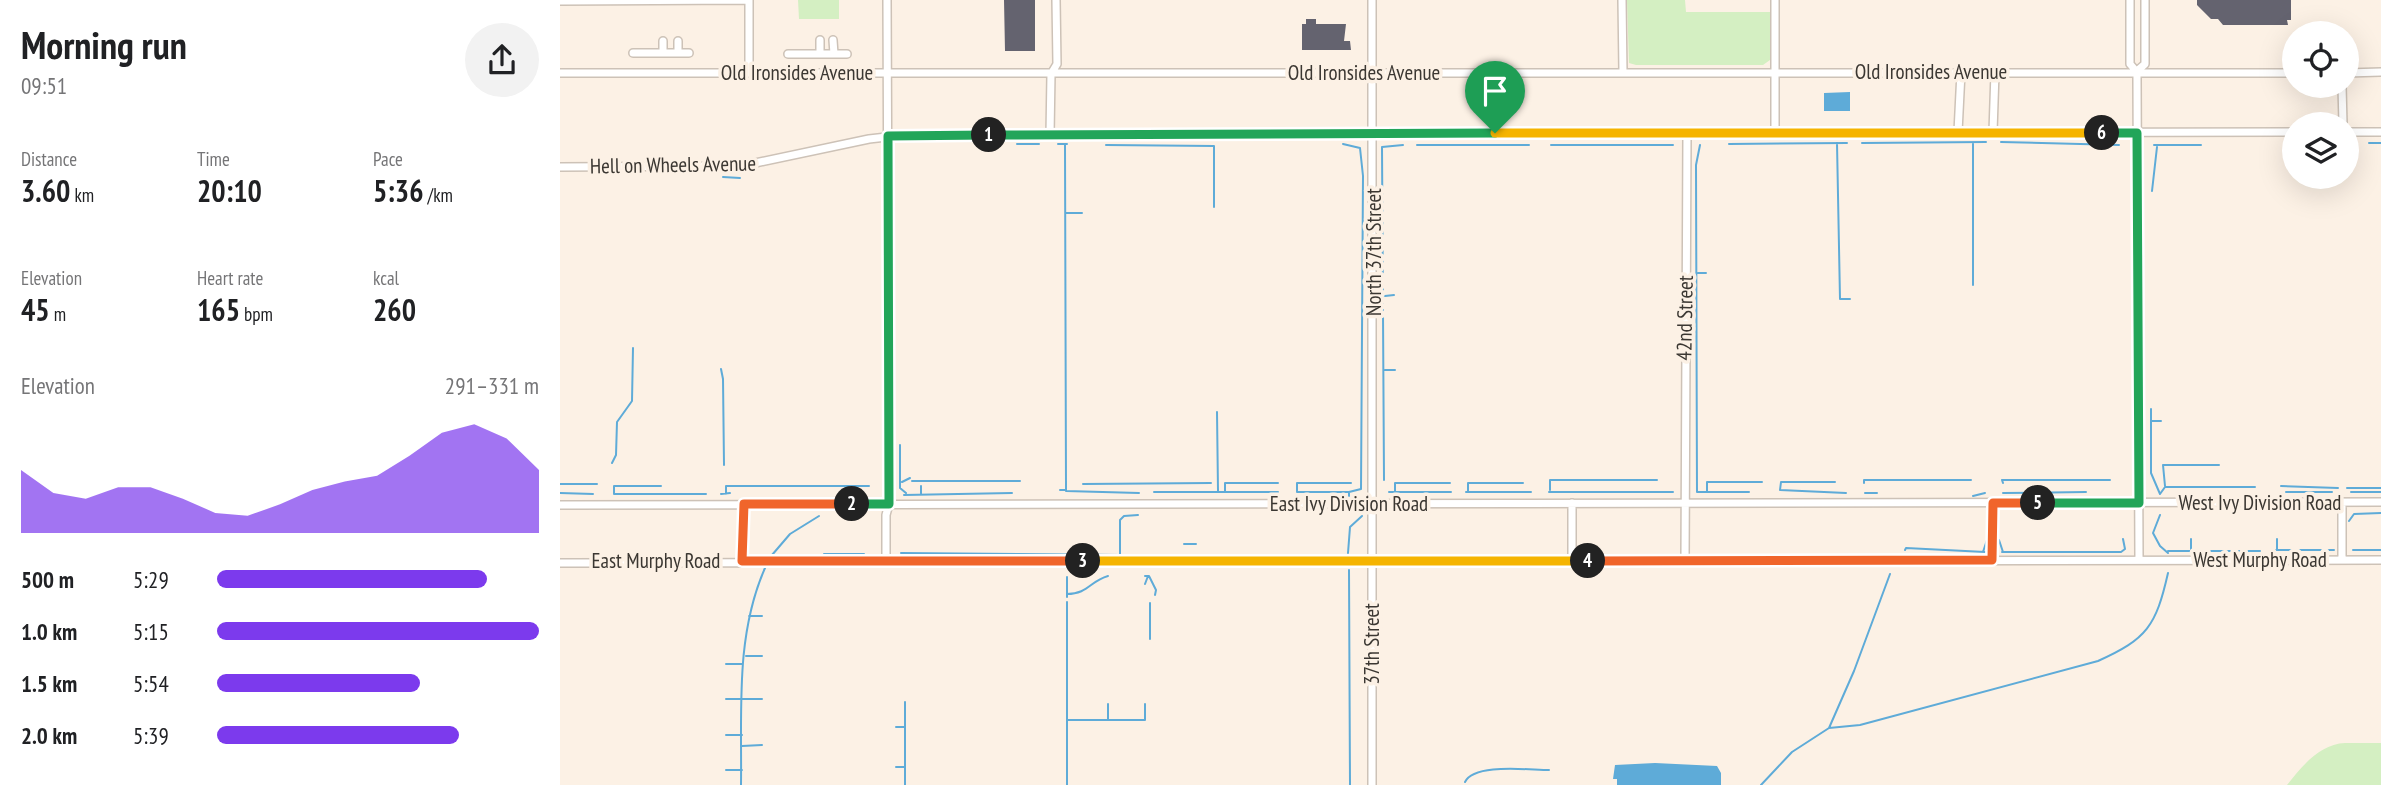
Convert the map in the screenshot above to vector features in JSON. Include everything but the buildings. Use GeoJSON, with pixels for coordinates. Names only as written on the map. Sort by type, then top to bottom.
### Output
{"type":"FeatureCollection","features":[{"type":"Feature","properties":{"kind":"street"},"geometry":{"type":"LineString","coordinates":[[560,1],[749,0],[749,73]]}},
{"type":"Feature","properties":{"kind":"street"},"geometry":{"type":"LineString","coordinates":[[886,562],[886,514],[889,504],[887,0]]}},
{"type":"Feature","properties":{"kind":"street"},"geometry":{"type":"LineString","coordinates":[[1050,135],[1051,74],[1057,64],[1056,0]]}},
{"type":"Feature","properties":{"kind":"street","name":"North 37th Street"},"geometry":{"type":"LineString","coordinates":[[1372,503],[1373,0]]}},
{"type":"Feature","properties":{"kind":"street"},"geometry":{"type":"LineString","coordinates":[[1622,0],[1623,72]]}},
{"type":"Feature","properties":{"kind":"street"},"geometry":{"type":"LineString","coordinates":[[1775,0],[1775,132]]}},
{"type":"Feature","properties":{"kind":"street"},"geometry":{"type":"LineString","coordinates":[[2130,0],[2130,64],[2137,72],[2139,560]]}},
{"type":"Feature","properties":{"kind":"street"},"geometry":{"type":"LineString","coordinates":[[2137,72],[2145,64],[2145,0]]}},
{"type":"Feature","properties":{"kind":"street"},"geometry":{"type":"LineString","coordinates":[[820,40],[820,54]]}},
{"type":"Feature","properties":{"kind":"street"},"geometry":{"type":"LineString","coordinates":[[833,40],[834,54]]}},
{"type":"Feature","properties":{"kind":"street"},"geometry":{"type":"LineString","coordinates":[[663,41],[663,53]]}},
{"type":"Feature","properties":{"kind":"street"},"geometry":{"type":"LineString","coordinates":[[678,41],[678,53]]}},
{"type":"Feature","properties":{"kind":"street"},"geometry":{"type":"LineString","coordinates":[[633,53],[689,53]]}},
{"type":"Feature","properties":{"kind":"street"},"geometry":{"type":"LineString","coordinates":[[788,54],[847,54]]}},
{"type":"Feature","properties":{"kind":"street"},"geometry":{"type":"LineString","coordinates":[[1495,72],[1495,133]]}},
{"type":"Feature","properties":{"kind":"street"},"geometry":{"type":"LineString","coordinates":[[1958,132],[1961,72]]}},
{"type":"Feature","properties":{"kind":"street"},"geometry":{"type":"LineString","coordinates":[[1993,132],[1996,72]]}},
{"type":"Feature","properties":{"kind":"street"},"geometry":{"type":"LineString","coordinates":[[2359,73],[2381,72]]}},
{"type":"Feature","properties":{"kind":"street","name":"Old Ironsides Avenue"},"geometry":{"type":"LineString","coordinates":[[560,74],[2282,73]]}},
{"type":"Feature","properties":{"kind":"street","name":"Hell on Wheels Avenue"},"geometry":{"type":"LineString","coordinates":[[560,167],[741,166],[888,136],[1374,132],[2282,132]]}},
{"type":"Feature","properties":{"kind":"street","name":"42nd Street"},"geometry":{"type":"LineString","coordinates":[[1685,561],[1687,132]]}},
{"type":"Feature","properties":{"kind":"street"},"geometry":{"type":"LineString","coordinates":[[2359,132],[2381,132]]}},
{"type":"Feature","properties":{"kind":"street"},"geometry":{"type":"LineString","coordinates":[[2342,502],[2342,560]]}},
{"type":"Feature","properties":{"kind":"street","name":"West Ivy Division Road"},"geometry":{"type":"LineString","coordinates":[[2139,503],[2381,502]]}},
{"type":"Feature","properties":{"kind":"street","name":"37th Street"},"geometry":{"type":"LineString","coordinates":[[1372,503],[1372,785]]}},
{"type":"Feature","properties":{"kind":"street"},"geometry":{"type":"LineString","coordinates":[[1572,503],[1572,561]]}},
{"type":"Feature","properties":{"kind":"street"},"geometry":{"type":"LineString","coordinates":[[1992,560],[1993,503]]}},
{"type":"Feature","properties":{"kind":"street","name":"East Ivy Division Road"},"geometry":{"type":"LineString","coordinates":[[560,505],[2139,503]]}},
{"type":"Feature","properties":{"kind":"street"},"geometry":{"type":"LineString","coordinates":[[742,561],[744,504]]}},
{"type":"Feature","properties":{"kind":"street","name":"West Murphy Road"},"geometry":{"type":"LineString","coordinates":[[2139,560],[2381,560]]}},
{"type":"Feature","properties":{"kind":"street","name":"East Murphy Road"},"geometry":{"type":"LineString","coordinates":[[560,563],[2139,560]]}},
{"type":"Feature","properties":{"kind":"green space"},"geometry":{"type":"Polygon","coordinates":[[[798,0],[839,0],[839,19],[799,19],[798,0]]]}},
{"type":"Feature","properties":{"kind":"green space"},"geometry":{"type":"Polygon","coordinates":[[[1627,0],[1685,0],[1686,12],[1770,12],[1770,60],[1763,65],[1629,63],[1627,0]]]}},
{"type":"Feature","properties":{"kind":"green space"},"geometry":{"type":"Polygon","coordinates":[[[2381,743],[2381,785],[2287,785],[2305,764],[2320,752],[2336,744],[2381,743]]]}},
{"type":"Feature","properties":{"kind":"water"},"geometry":{"type":"Polygon","coordinates":[[[1850,92],[1850,111],[1824,111],[1824,93],[1850,92]]]}},
{"type":"Feature","properties":{"kind":"water"},"geometry":{"type":"Polygon","coordinates":[[[1655,763],[1717,766],[1721,773],[1721,785],[1617,785],[1617,779],[1613,779],[1615,765],[1655,763]]]}},
{"type":"Feature","properties":{"kind":"waterway"},"geometry":{"type":"LineString","coordinates":[[1862,143],[1986,142]]}},
{"type":"Feature","properties":{"kind":"waterway"},"geometry":{"type":"LineString","coordinates":[[2001,142],[2119,145]]}},
{"type":"Feature","properties":{"kind":"waterway"},"geometry":{"type":"LineString","coordinates":[[1837,143],[1840,299],[1850,299]]}},
{"type":"Feature","properties":{"kind":"waterway"},"geometry":{"type":"LineString","coordinates":[[1729,144],[1847,143]]}},
{"type":"Feature","properties":{"kind":"waterway"},"geometry":{"type":"LineString","coordinates":[[1973,143],[1973,285]]}},
{"type":"Feature","properties":{"kind":"waterway"},"geometry":{"type":"LineString","coordinates":[[2369,143],[2381,143]]}},
{"type":"Feature","properties":{"kind":"waterway"},"geometry":{"type":"LineString","coordinates":[[1017,144],[1039,144]]}},
{"type":"Feature","properties":{"kind":"waterway"},"geometry":{"type":"LineString","coordinates":[[1058,144],[1067,144]]}},
{"type":"Feature","properties":{"kind":"waterway"},"geometry":{"type":"LineString","coordinates":[[1343,144],[1360,148],[1363,176],[1361,489],[1349,492]]}},
{"type":"Feature","properties":{"kind":"waterway"},"geometry":{"type":"LineString","coordinates":[[1060,490],[1066,490],[1065,145]]}},
{"type":"Feature","properties":{"kind":"waterway"},"geometry":{"type":"LineString","coordinates":[[1106,145],[1214,146],[1214,207]]}},
{"type":"Feature","properties":{"kind":"waterway"},"geometry":{"type":"LineString","coordinates":[[1384,480],[1382,147],[1403,145]]}},
{"type":"Feature","properties":{"kind":"waterway"},"geometry":{"type":"LineString","coordinates":[[1417,145],[1529,145]]}},
{"type":"Feature","properties":{"kind":"waterway"},"geometry":{"type":"LineString","coordinates":[[1551,145],[1673,145]]}},
{"type":"Feature","properties":{"kind":"waterway"},"geometry":{"type":"LineString","coordinates":[[1700,145],[1696,165],[1697,492],[1749,492]]}},
{"type":"Feature","properties":{"kind":"waterway"},"geometry":{"type":"LineString","coordinates":[[2154,145],[2201,145]]}},
{"type":"Feature","properties":{"kind":"waterway"},"geometry":{"type":"LineString","coordinates":[[2152,191],[2157,147]]}},
{"type":"Feature","properties":{"kind":"waterway"},"geometry":{"type":"LineString","coordinates":[[723,177],[740,178]]}},
{"type":"Feature","properties":{"kind":"waterway"},"geometry":{"type":"LineString","coordinates":[[1066,213],[1082,213]]}},
{"type":"Feature","properties":{"kind":"waterway"},"geometry":{"type":"LineString","coordinates":[[1698,273],[1706,273]]}},
{"type":"Feature","properties":{"kind":"waterway"},"geometry":{"type":"LineString","coordinates":[[1385,296],[1394,295]]}},
{"type":"Feature","properties":{"kind":"waterway"},"geometry":{"type":"LineString","coordinates":[[612,463],[616,455],[617,422],[632,401],[633,348]]}},
{"type":"Feature","properties":{"kind":"waterway"},"geometry":{"type":"LineString","coordinates":[[721,369],[724,465]]}},
{"type":"Feature","properties":{"kind":"waterway"},"geometry":{"type":"LineString","coordinates":[[1385,370],[1395,370]]}},
{"type":"Feature","properties":{"kind":"waterway"},"geometry":{"type":"LineString","coordinates":[[2151,409],[2151,473],[2160,494],[2165,487],[2255,487]]}},
{"type":"Feature","properties":{"kind":"waterway"},"geometry":{"type":"LineString","coordinates":[[1217,412],[1218,491]]}},
{"type":"Feature","properties":{"kind":"waterway"},"geometry":{"type":"LineString","coordinates":[[2152,421],[2161,421]]}},
{"type":"Feature","properties":{"kind":"waterway"},"geometry":{"type":"LineString","coordinates":[[900,445],[900,488],[906,493]]}},
{"type":"Feature","properties":{"kind":"waterway"},"geometry":{"type":"LineString","coordinates":[[2165,486],[2163,465],[2219,465]]}},
{"type":"Feature","properties":{"kind":"waterway"},"geometry":{"type":"LineString","coordinates":[[902,482],[910,478]]}},
{"type":"Feature","properties":{"kind":"waterway"},"geometry":{"type":"LineString","coordinates":[[1550,490],[1550,480],[1657,480]]}},
{"type":"Feature","properties":{"kind":"waterway"},"geometry":{"type":"LineString","coordinates":[[1864,483],[1864,480],[1971,480]]}},
{"type":"Feature","properties":{"kind":"waterway"},"geometry":{"type":"LineString","coordinates":[[2003,483],[2002,480],[2110,480]]}},
{"type":"Feature","properties":{"kind":"waterway"},"geometry":{"type":"LineString","coordinates":[[912,481],[1020,481]]}},
{"type":"Feature","properties":{"kind":"waterway"},"geometry":{"type":"LineString","coordinates":[[1707,491],[1707,482],[1762,482]]}},
{"type":"Feature","properties":{"kind":"waterway"},"geometry":{"type":"LineString","coordinates":[[1835,482],[1781,482],[1780,490],[1846,493]]}},
{"type":"Feature","properties":{"kind":"waterway"},"geometry":{"type":"LineString","coordinates":[[1083,484],[1211,483]]}},
{"type":"Feature","properties":{"kind":"waterway"},"geometry":{"type":"LineString","coordinates":[[1225,491],[1225,483],[1278,483]]}},
{"type":"Feature","properties":{"kind":"waterway"},"geometry":{"type":"LineString","coordinates":[[1349,496],[1349,492],[1297,492],[1297,483],[1351,483]]}},
{"type":"Feature","properties":{"kind":"waterway"},"geometry":{"type":"LineString","coordinates":[[1395,492],[1395,483],[1450,483]]}},
{"type":"Feature","properties":{"kind":"waterway"},"geometry":{"type":"LineString","coordinates":[[1468,491],[1468,483],[1523,483]]}},
{"type":"Feature","properties":{"kind":"waterway"},"geometry":{"type":"LineString","coordinates":[[560,484],[597,484]]}},
{"type":"Feature","properties":{"kind":"waterway"},"geometry":{"type":"LineString","coordinates":[[614,494],[614,486],[661,486]]}},
{"type":"Feature","properties":{"kind":"waterway"},"geometry":{"type":"LineString","coordinates":[[726,494],[726,486],[869,486]]}},
{"type":"Feature","properties":{"kind":"waterway"},"geometry":{"type":"LineString","coordinates":[[921,486],[921,493]]}},
{"type":"Feature","properties":{"kind":"waterway"},"geometry":{"type":"LineString","coordinates":[[2281,486],[2338,488]]}},
{"type":"Feature","properties":{"kind":"waterway"},"geometry":{"type":"LineString","coordinates":[[2347,488],[2381,488]]}},
{"type":"Feature","properties":{"kind":"waterway"},"geometry":{"type":"LineString","coordinates":[[1066,491],[1139,493]]}},
{"type":"Feature","properties":{"kind":"waterway"},"geometry":{"type":"LineString","coordinates":[[1154,492],[1278,492]]}},
{"type":"Feature","properties":{"kind":"waterway"},"geometry":{"type":"LineString","coordinates":[[1389,492],[1451,492]]}},
{"type":"Feature","properties":{"kind":"waterway"},"geometry":{"type":"LineString","coordinates":[[1466,492],[1531,492]]}},
{"type":"Feature","properties":{"kind":"waterway"},"geometry":{"type":"LineString","coordinates":[[1549,492],[1673,492]]}},
{"type":"Feature","properties":{"kind":"waterway"},"geometry":{"type":"LineString","coordinates":[[2003,493],[2086,492]]}},
{"type":"Feature","properties":{"kind":"waterway"},"geometry":{"type":"LineString","coordinates":[[2286,492],[2332,492]]}},
{"type":"Feature","properties":{"kind":"waterway"},"geometry":{"type":"LineString","coordinates":[[2351,492],[2381,492]]}},
{"type":"Feature","properties":{"kind":"waterway"},"geometry":{"type":"LineString","coordinates":[[560,493],[593,494]]}},
{"type":"Feature","properties":{"kind":"waterway"},"geometry":{"type":"LineString","coordinates":[[721,494],[730,493]]}},
{"type":"Feature","properties":{"kind":"waterway"},"geometry":{"type":"LineString","coordinates":[[904,495],[1012,493]]}},
{"type":"Feature","properties":{"kind":"waterway"},"geometry":{"type":"LineString","coordinates":[[1865,493],[1877,493]]}},
{"type":"Feature","properties":{"kind":"waterway"},"geometry":{"type":"LineString","coordinates":[[1973,496],[1985,493]]}},
{"type":"Feature","properties":{"kind":"waterway"},"geometry":{"type":"LineString","coordinates":[[614,494],[706,494]]}},
{"type":"Feature","properties":{"kind":"waterway"},"geometry":{"type":"LineString","coordinates":[[2349,521],[2354,514],[2381,513]]}},
{"type":"Feature","properties":{"kind":"waterway"},"geometry":{"type":"LineString","coordinates":[[901,553],[1120,555],[1120,520],[1124,516],[1138,515]]}},
{"type":"Feature","properties":{"kind":"waterway"},"geometry":{"type":"LineString","coordinates":[[2160,515],[2153,533],[2160,546],[2168,553]]}},
{"type":"Feature","properties":{"kind":"waterway"},"geometry":{"type":"LineString","coordinates":[[772,555],[790,534],[819,516]]}},
{"type":"Feature","properties":{"kind":"waterway"},"geometry":{"type":"LineString","coordinates":[[1348,553],[1350,527],[1362,516]]}},
{"type":"Feature","properties":{"kind":"waterway"},"geometry":{"type":"LineString","coordinates":[[2002,552],[2121,552],[2125,549],[2123,539]]}},
{"type":"Feature","properties":{"kind":"waterway"},"geometry":{"type":"LineString","coordinates":[[2191,539],[2191,551]]}},
{"type":"Feature","properties":{"kind":"waterway"},"geometry":{"type":"LineString","coordinates":[[2277,539],[2277,550]]}},
{"type":"Feature","properties":{"kind":"waterway"},"geometry":{"type":"LineString","coordinates":[[1983,552],[1987,540]]}},
{"type":"Feature","properties":{"kind":"waterway"},"geometry":{"type":"LineString","coordinates":[[1999,540],[2003,552]]}},
{"type":"Feature","properties":{"kind":"waterway"},"geometry":{"type":"LineString","coordinates":[[1184,544],[1196,544]]}},
{"type":"Feature","properties":{"kind":"waterway"},"geometry":{"type":"LineString","coordinates":[[1905,550],[1985,552]]}},
{"type":"Feature","properties":{"kind":"waterway"},"geometry":{"type":"LineString","coordinates":[[2276,550],[2334,550]]}},
{"type":"Feature","properties":{"kind":"waterway"},"geometry":{"type":"LineString","coordinates":[[2353,550],[2381,550]]}},
{"type":"Feature","properties":{"kind":"waterway"},"geometry":{"type":"LineString","coordinates":[[2168,551],[2260,551]]}},
{"type":"Feature","properties":{"kind":"waterway"},"geometry":{"type":"LineString","coordinates":[[824,554],[864,554]]}},
{"type":"Feature","properties":{"kind":"waterway"},"geometry":{"type":"LineString","coordinates":[[741,785],[744,647],[755,594],[765,568]]}},
{"type":"Feature","properties":{"kind":"waterway"},"geometry":{"type":"LineString","coordinates":[[1349,570],[1350,785]]}},
{"type":"Feature","properties":{"kind":"waterway"},"geometry":{"type":"LineString","coordinates":[[1829,728],[1860,725],[2098,661],[2128,645],[2147,629],[2159,606],[2168,573]]}},
{"type":"Feature","properties":{"kind":"waterway"},"geometry":{"type":"LineString","coordinates":[[1761,785],[1792,752],[1829,728],[1854,671],[1890,574]]}},
{"type":"Feature","properties":{"kind":"waterway"},"geometry":{"type":"LineString","coordinates":[[1067,594],[1080,592],[1108,576]]}},
{"type":"Feature","properties":{"kind":"waterway"},"geometry":{"type":"LineString","coordinates":[[1145,576],[1149,576],[1156,590],[1155,595]]}},
{"type":"Feature","properties":{"kind":"waterway"},"geometry":{"type":"LineString","coordinates":[[1145,584],[1148,576]]}},
{"type":"Feature","properties":{"kind":"waterway"},"geometry":{"type":"LineString","coordinates":[[1067,577],[1067,597]]}},
{"type":"Feature","properties":{"kind":"waterway"},"geometry":{"type":"LineString","coordinates":[[1067,602],[1067,785]]}},
{"type":"Feature","properties":{"kind":"waterway"},"geometry":{"type":"LineString","coordinates":[[1150,603],[1150,639]]}},
{"type":"Feature","properties":{"kind":"waterway"},"geometry":{"type":"LineString","coordinates":[[749,616],[762,616]]}},
{"type":"Feature","properties":{"kind":"waterway"},"geometry":{"type":"LineString","coordinates":[[746,656],[762,656]]}},
{"type":"Feature","properties":{"kind":"waterway"},"geometry":{"type":"LineString","coordinates":[[726,664],[742,664]]}},
{"type":"Feature","properties":{"kind":"waterway"},"geometry":{"type":"LineString","coordinates":[[726,699],[742,699]]}},
{"type":"Feature","properties":{"kind":"waterway"},"geometry":{"type":"LineString","coordinates":[[742,699],[762,699]]}},
{"type":"Feature","properties":{"kind":"waterway"},"geometry":{"type":"LineString","coordinates":[[905,702],[905,785]]}},
{"type":"Feature","properties":{"kind":"waterway"},"geometry":{"type":"LineString","coordinates":[[1108,704],[1108,720]]}},
{"type":"Feature","properties":{"kind":"waterway"},"geometry":{"type":"LineString","coordinates":[[1068,720],[1145,720],[1145,704]]}},
{"type":"Feature","properties":{"kind":"waterway"},"geometry":{"type":"LineString","coordinates":[[896,727],[905,727]]}},
{"type":"Feature","properties":{"kind":"waterway"},"geometry":{"type":"LineString","coordinates":[[726,735],[742,735]]}},
{"type":"Feature","properties":{"kind":"waterway"},"geometry":{"type":"LineString","coordinates":[[742,746],[762,745]]}},
{"type":"Feature","properties":{"kind":"waterway"},"geometry":{"type":"LineString","coordinates":[[896,767],[905,767]]}},
{"type":"Feature","properties":{"kind":"waterway"},"geometry":{"type":"LineString","coordinates":[[726,770],[742,770]]}},
{"type":"Feature","properties":{"kind":"waterway"},"geometry":{"type":"LineString","coordinates":[[1465,782],[1470,776],[1490,770],[1549,770]]}},
{"type":"Feature","properties":{"kind":"route"},"geometry":{"type":"LineString","coordinates":[[1495,133],[2137,133],[2139,503],[1993,503],[1992,560],[742,561],[744,504],[889,504],[888,136],[1495,133]]}}]}
